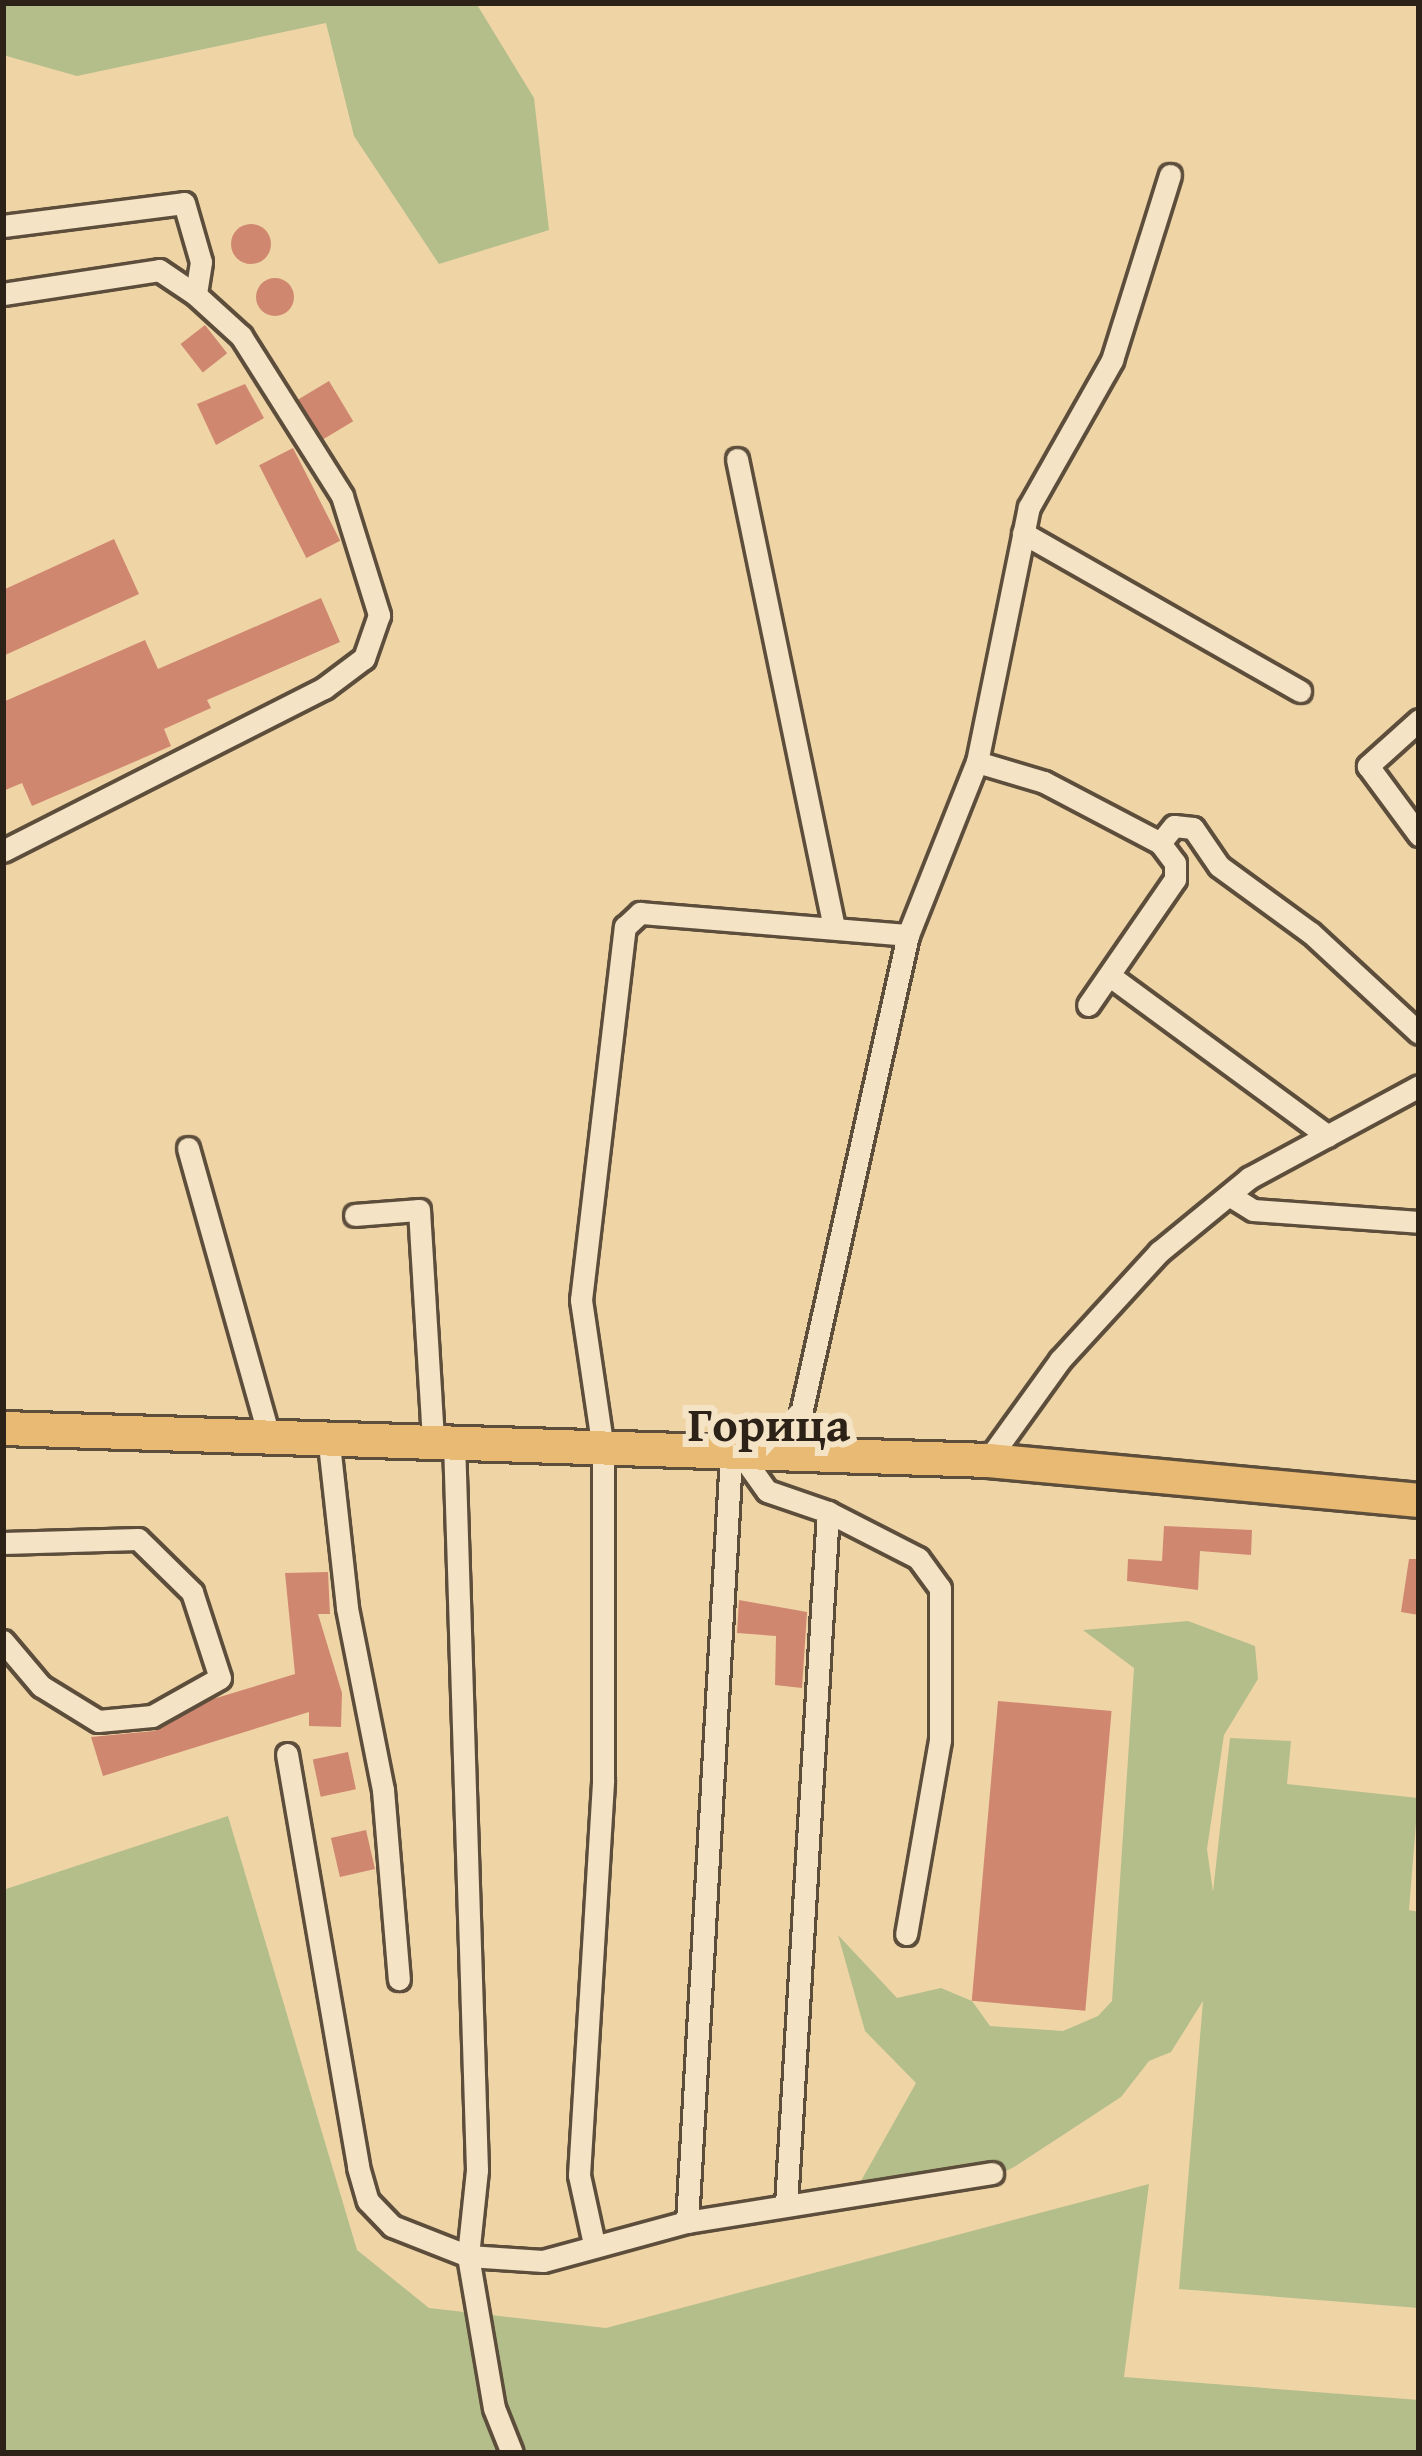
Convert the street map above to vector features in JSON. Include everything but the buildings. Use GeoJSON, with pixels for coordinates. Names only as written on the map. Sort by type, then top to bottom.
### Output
{"type":"FeatureCollection","features":[{"type":"Feature","properties":{"kind":"main road"},"geometry":{"type":"LineString","coordinates":[[3,1428],[268,1433],[791,1458],[988,1460],[1419,1500]]}},
{"type":"Feature","properties":{"kind":"street"},"geometry":{"type":"LineString","coordinates":[[791,1458],[908,935],[977,762],[1024,533],[1112,360],[1170,175]]}},
{"type":"Feature","properties":{"kind":"street"},"geometry":{"type":"LineString","coordinates":[[3,226],[184,203],[201,262],[196,295]]}},
{"type":"Feature","properties":{"kind":"street"},"geometry":{"type":"LineString","coordinates":[[3,294],[159,270],[196,295],[241,336],[343,496],[379,616],[372,641],[324,688],[3,851]]}},
{"type":"Feature","properties":{"kind":"street"},"geometry":{"type":"LineString","coordinates":[[737,459],[834,927]]}},
{"type":"Feature","properties":{"kind":"street"},"geometry":{"type":"LineString","coordinates":[[1024,533],[1300,691]]}},
{"type":"Feature","properties":{"kind":"street"},"geometry":{"type":"LineString","coordinates":[[1419,720],[1368,766],[1419,835]]}},
{"type":"Feature","properties":{"kind":"street"},"geometry":{"type":"LineString","coordinates":[[977,762],[1044,782],[1160,843],[1175,879],[1088,1006]]}},
{"type":"Feature","properties":{"kind":"street"},"geometry":{"type":"LineString","coordinates":[[1160,843],[1174,826],[1193,828],[1219,866],[1311,933],[1419,1033]]}},
{"type":"Feature","properties":{"kind":"street"},"geometry":{"type":"LineString","coordinates":[[594,2245],[579,2175],[603,1780],[603,1449],[581,1300],[626,927],[640,913],[908,935]]}},
{"type":"Feature","properties":{"kind":"street"},"geometry":{"type":"LineString","coordinates":[[1110,976],[1328,1136]]}},
{"type":"Feature","properties":{"kind":"street"},"geometry":{"type":"LineString","coordinates":[[988,1460],[1060,1360],[1159,1252],[1229,1195],[1419,1086]]}},
{"type":"Feature","properties":{"kind":"street"},"geometry":{"type":"LineString","coordinates":[[188,1148],[268,1433]]}},
{"type":"Feature","properties":{"kind":"street"},"geometry":{"type":"LineString","coordinates":[[1229,1195],[1253,1210],[1419,1222]]}},
{"type":"Feature","properties":{"kind":"street"},"geometry":{"type":"LineString","coordinates":[[355,1215],[419,1210],[444,1441],[476,2103],[468,2255],[494,2408],[512,2453]]}},
{"type":"Feature","properties":{"kind":"street"},"geometry":{"type":"LineString","coordinates":[[328,1436],[347,1608],[383,1790],[399,1978]]}},
{"type":"Feature","properties":{"kind":"street"},"geometry":{"type":"LineString","coordinates":[[736,1456],[767,1491],[828,1512],[918,1558],[940,1588],[940,1740],[906,1934]]}},
{"type":"Feature","properties":{"kind":"street"},"geometry":{"type":"LineString","coordinates":[[687,2222],[736,1456]]}},
{"type":"Feature","properties":{"kind":"street"},"geometry":{"type":"LineString","coordinates":[[786,2204],[828,1512]]}},
{"type":"Feature","properties":{"kind":"street"},"geometry":{"type":"LineString","coordinates":[[3,1543],[138,1539],[192,1592],[220,1678],[152,1716],[98,1721],[41,1686],[3,1641]]}},
{"type":"Feature","properties":{"kind":"street"},"geometry":{"type":"LineString","coordinates":[[287,1754],[368,2201],[392,2226],[468,2255],[543,2261],[687,2222],[992,2174]]}},
{"type":"Feature","properties":{"kind":"green space"},"geometry":{"type":"Polygon","coordinates":[[[3,3],[476,3],[534,98],[549,230],[439,264],[354,136],[326,23],[77,76],[3,55],[3,3]]]}},
{"type":"Feature","properties":{"kind":"green space"},"geometry":{"type":"Polygon","coordinates":[[[1188,1621],[1255,1646],[1258,1679],[1224,1735],[1207,1849],[1213,1892],[1230,1738],[1291,1741],[1287,1784],[1418,1798],[1409,1910],[1419,1912],[1419,2308],[1179,2289],[1203,2001],[1171,2052],[1149,2061],[1121,2097],[1014,2167],[969,2190],[861,2181],[916,2083],[865,2031],[838,1935],[897,1998],[941,1988],[972,2001],[990,2026],[1063,2031],[1098,2016],[1112,2001],[1134,1668],[1083,1630],[1188,1621]]]}},
{"type":"Feature","properties":{"kind":"green space"},"geometry":{"type":"Polygon","coordinates":[[[228,1816],[357,2250],[429,2308],[606,2328],[1149,2184],[1124,2377],[1419,2400],[1419,2453],[3,2453],[3,1890],[228,1816]]]}},
{"type":"Feature","properties":{"kind":"district","name":"Горица"},"geometry":{"type":"Point","coordinates":[769,1424]}}]}
